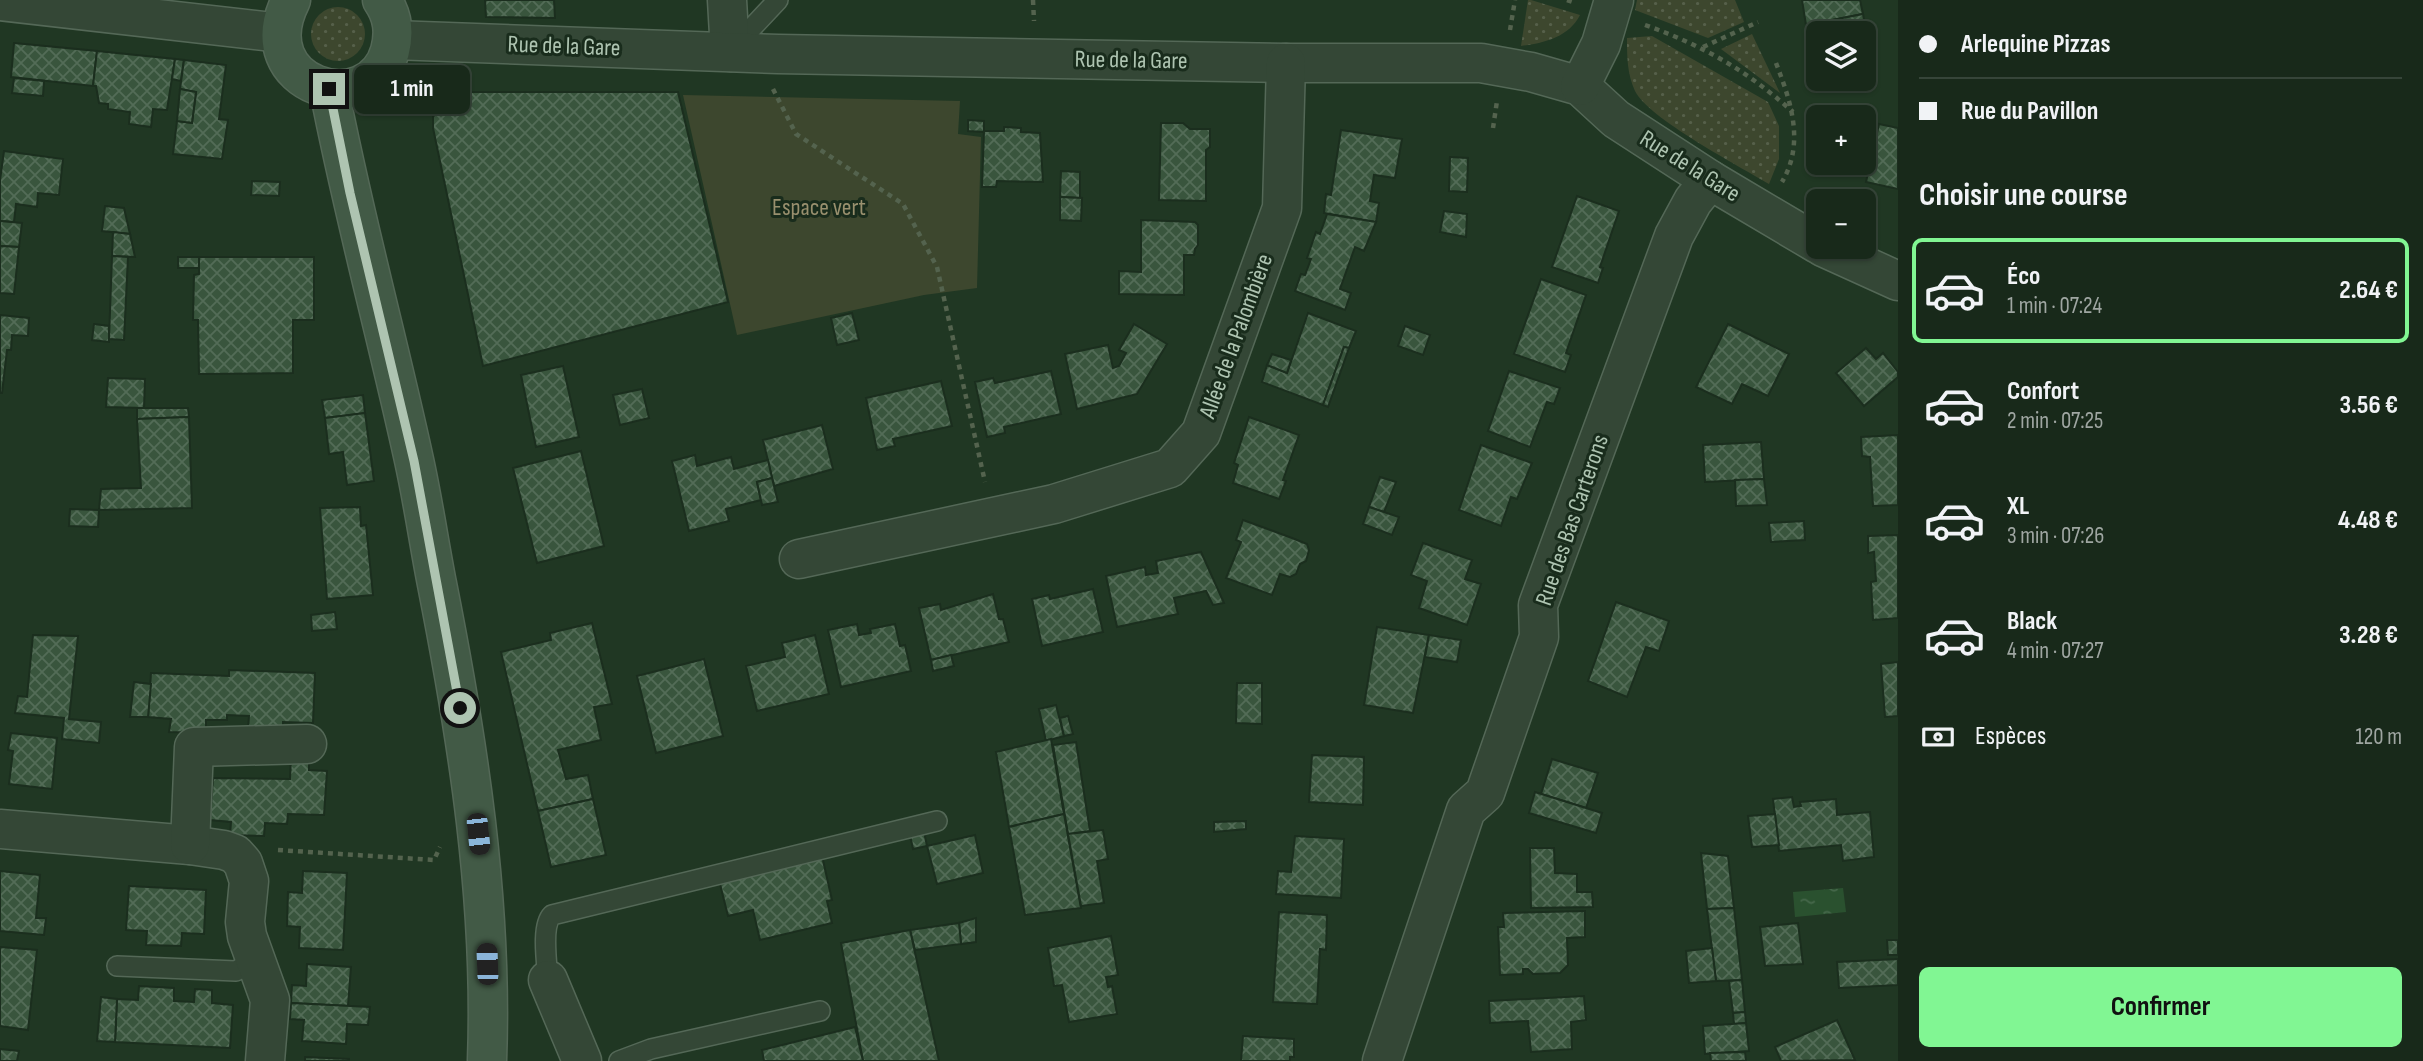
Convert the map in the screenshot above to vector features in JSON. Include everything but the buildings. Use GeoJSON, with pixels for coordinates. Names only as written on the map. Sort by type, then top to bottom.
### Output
{"type":"FeatureCollection","features":[{"type":"Feature","properties":{"kind":"street"},"geometry":{"type":"LineString","coordinates":[[0,1],[286,16],[282,48],[289,64],[313,85],[329,89],[347,89],[364,83],[378,72],[388,57],[393,40],[393,24],[382,0]]}},
{"type":"Feature","properties":{"kind":"street"},"geometry":{"type":"LineString","coordinates":[[727,0],[730,52]]}},
{"type":"Feature","properties":{"kind":"street"},"geometry":{"type":"LineString","coordinates":[[1580,86],[1601,44],[1612,6]]}},
{"type":"Feature","properties":{"kind":"street","name":"Rue de la Gare"},"geometry":{"type":"LineString","coordinates":[[393,40],[778,54],[1286,63],[1481,63],[1531,72],[1580,86],[1616,119],[1710,180],[1806,237]]}},
{"type":"Feature","properties":{"kind":"street","name":"Allée de la Palombière"},"geometry":{"type":"LineString","coordinates":[[799,559],[1055,504],[1170,468],[1201,433],[1282,208],[1286,63]]}},
{"type":"Feature","properties":{"kind":"street"},"geometry":{"type":"LineString","coordinates":[[329,89],[347,182],[414,461],[453,666],[477,827],[486,943],[487,1061]]}},
{"type":"Feature","properties":{"kind":"street","name":"Rue des Bas Carterons"},"geometry":{"type":"LineString","coordinates":[[1382,1061],[1466,810],[1485,793],[1539,637],[1538,605],[1674,236],[1693,201],[1710,180]]}},
{"type":"Feature","properties":{"kind":"street"},"geometry":{"type":"LineString","coordinates":[[1850,259],[1898,281]]}},
{"type":"Feature","properties":{"kind":"street"},"geometry":{"type":"LineString","coordinates":[[190,845],[194,747],[307,744]]}},
{"type":"Feature","properties":{"kind":"street"},"geometry":{"type":"LineString","coordinates":[[0,829],[190,845],[235,854],[243,863],[249,881],[246,929],[270,1000],[265,1061]]}},
{"type":"Feature","properties":{"kind":"street"},"geometry":{"type":"LineString","coordinates":[[548,980],[582,1061]]}},
{"type":"Feature","properties":{"kind":"lane"},"geometry":{"type":"LineString","coordinates":[[730,52],[778,0]]}},
{"type":"Feature","properties":{"kind":"lane"},"geometry":{"type":"LineString","coordinates":[[548,980],[546,927],[548,918],[552,915],[937,821]]}},
{"type":"Feature","properties":{"kind":"lane"},"geometry":{"type":"LineString","coordinates":[[117,966],[236,971],[255,960]]}},
{"type":"Feature","properties":{"kind":"lane"},"geometry":{"type":"LineString","coordinates":[[619,1061],[654,1055],[820,1011]]}},
{"type":"Feature","properties":{"kind":"path"},"geometry":{"type":"LineString","coordinates":[[1567,0],[1612,6],[1686,39],[1734,65],[1793,112]]}},
{"type":"Feature","properties":{"kind":"path"},"geometry":{"type":"LineString","coordinates":[[1702,48],[1758,22]]}},
{"type":"Feature","properties":{"kind":"path"},"geometry":{"type":"LineString","coordinates":[[778,54],[772,92],[796,134],[903,204],[937,267],[993,517]]}},
{"type":"Feature","properties":{"kind":"path"},"geometry":{"type":"LineString","coordinates":[[1764,212],[1788,172],[1795,139],[1793,112],[1776,63]]}},
{"type":"Feature","properties":{"kind":"path"},"geometry":{"type":"LineString","coordinates":[[243,863],[264,849],[434,860],[445,836],[477,827]]}},
{"type":"Feature","properties":{"kind":"green space"},"geometry":{"type":"Polygon","coordinates":[[[1528,0],[1580,15],[1563,34],[1547,41],[1521,46],[1528,0]]]}},
{"type":"Feature","properties":{"kind":"green space"},"geometry":{"type":"Polygon","coordinates":[[[1637,0],[1735,0],[1744,22],[1708,38],[1635,10],[1637,0]]]}},
{"type":"Feature","properties":{"kind":"green space"},"geometry":{"type":"Polygon","coordinates":[[[343,7],[353,11],[361,19],[365,34],[361,49],[353,57],[333,61],[323,57],[315,49],[311,29],[315,19],[323,11],[343,7]]]}},
{"type":"Feature","properties":{"kind":"green space"},"geometry":{"type":"Polygon","coordinates":[[[1752,34],[1780,93],[1721,49],[1752,34]]]}},
{"type":"Feature","properties":{"kind":"green space"},"geometry":{"type":"Polygon","coordinates":[[[1652,36],[1768,102],[1779,126],[1779,159],[1769,184],[1675,128],[1643,102],[1630,78],[1627,38],[1652,36]]]}},
{"type":"Feature","properties":{"kind":"green space","name":"Espace vert"},"geometry":{"type":"Polygon","coordinates":[[[683,95],[960,101],[958,134],[981,137],[977,288],[924,295],[737,335],[683,95]]]}},
{"type":"Feature","properties":{"kind":"water"},"geometry":{"type":"Polygon","coordinates":[[[1843,888],[1846,912],[1795,917],[1793,892],[1843,888]]]}},
{"type":"Feature","properties":{"kind":"route"},"geometry":{"type":"LineString","coordinates":[[329,89],[350,193],[414,461],[460,708]]}}]}
